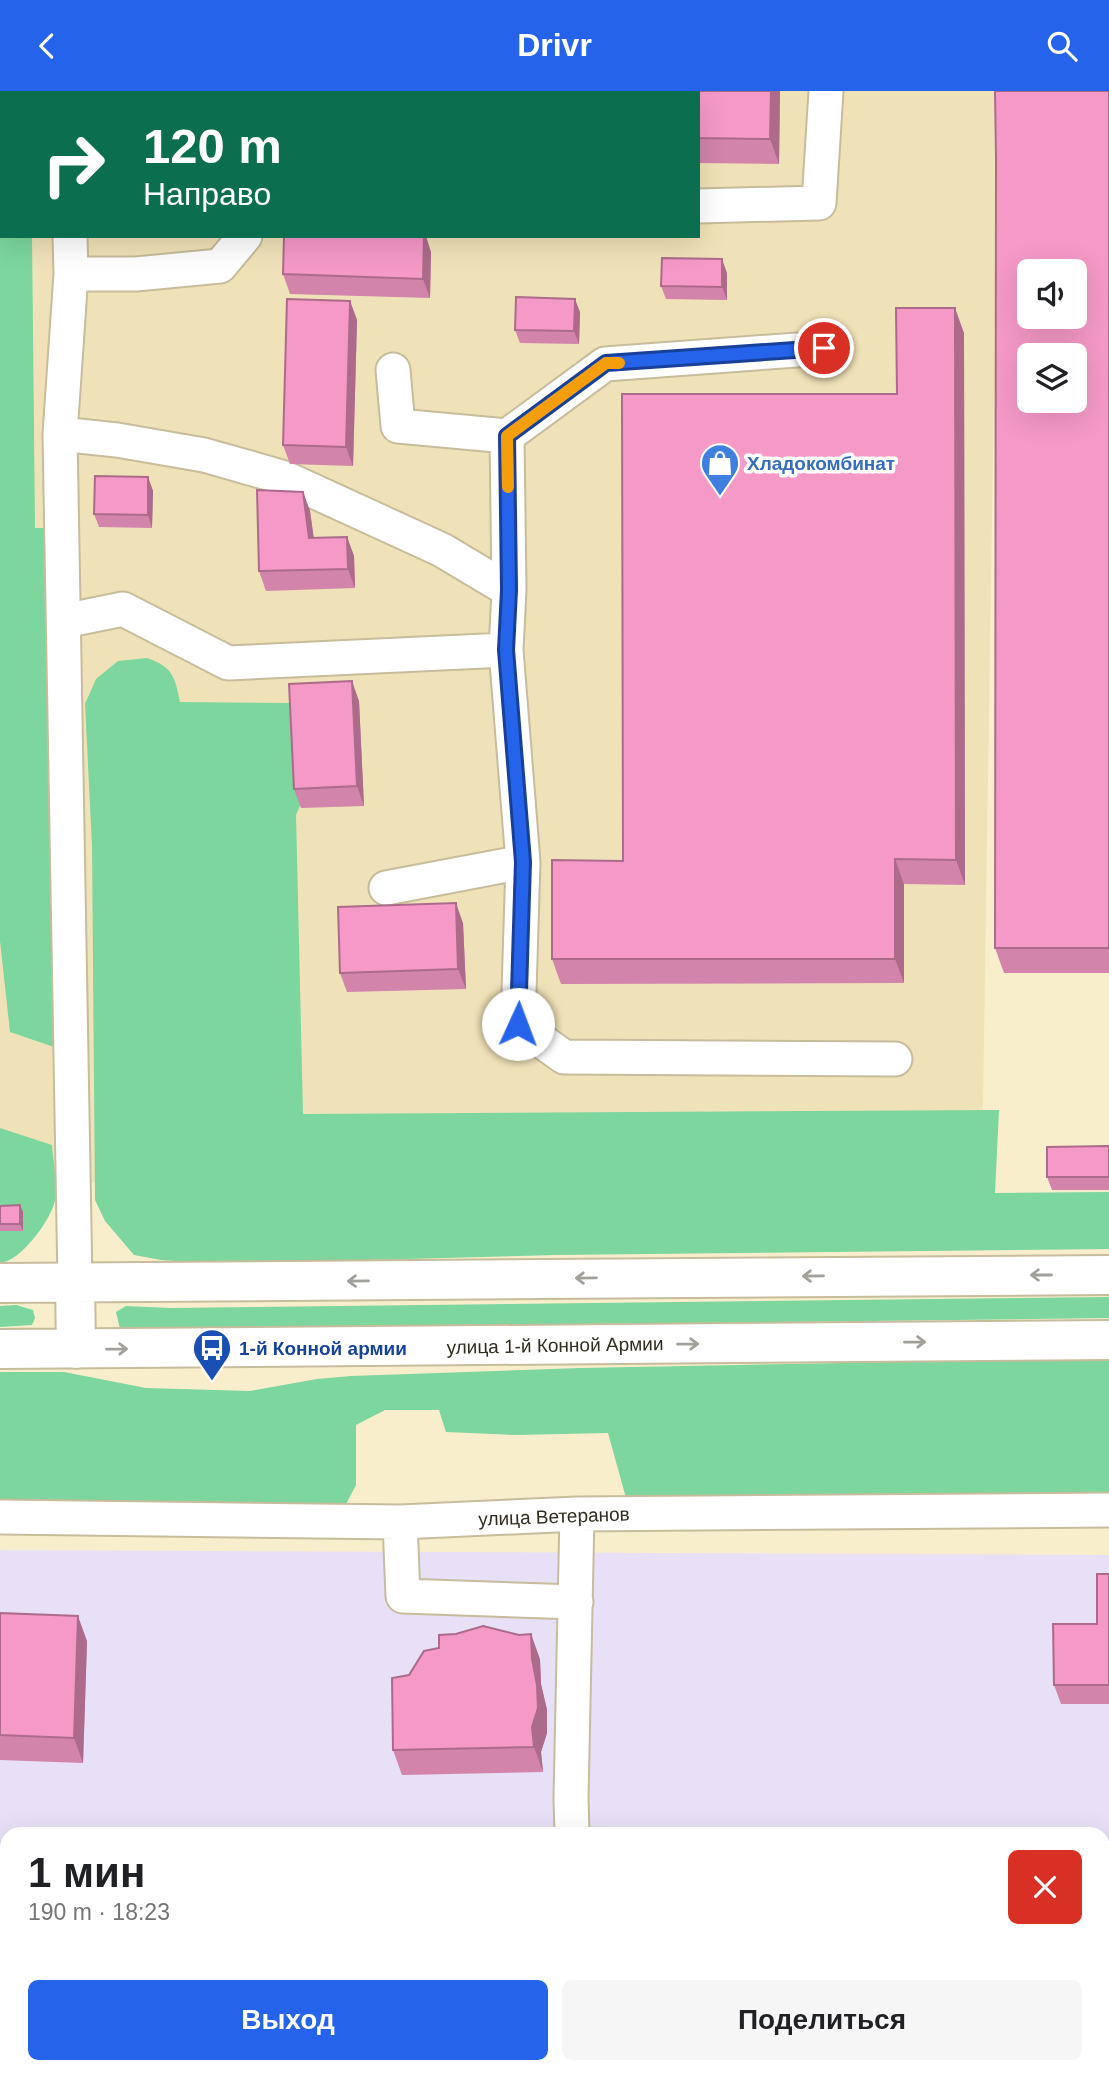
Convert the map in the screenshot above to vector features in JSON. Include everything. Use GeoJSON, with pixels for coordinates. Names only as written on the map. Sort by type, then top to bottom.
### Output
{"type":"FeatureCollection","features":[{"type":"Feature","properties":{"kind":"main road"},"geometry":{"type":"LineString","coordinates":[[0,1283],[1109,1275]]}},
{"type":"Feature","properties":{"kind":"main road"},"geometry":{"type":"LineString","coordinates":[[75,1283],[76,1349]]}},
{"type":"Feature","properties":{"kind":"main road","name":"улица 1-й Конной Армии"},"geometry":{"type":"LineString","coordinates":[[0,1349],[1109,1340]]}},
{"type":"Feature","properties":{"kind":"lane"},"geometry":{"type":"LineString","coordinates":[[700,207],[819,203],[826,91]]}},
{"type":"Feature","properties":{"kind":"lane"},"geometry":{"type":"LineString","coordinates":[[69,238],[71,274],[60,434],[75,1283]]}},
{"type":"Feature","properties":{"kind":"lane"},"geometry":{"type":"LineString","coordinates":[[71,274],[136,274],[220,266],[243,238]]}},
{"type":"Feature","properties":{"kind":"lane"},"geometry":{"type":"LineString","coordinates":[[393,370],[398,426],[507,436],[606,363],[824,348]]}},
{"type":"Feature","properties":{"kind":"lane"},"geometry":{"type":"LineString","coordinates":[[60,434],[117,440],[204,455],[285,478],[442,550],[509,590]]}},
{"type":"Feature","properties":{"kind":"lane"},"geometry":{"type":"LineString","coordinates":[[507,436],[509,590],[506,650],[523,862],[518,1024],[564,1057],[895,1059]]}},
{"type":"Feature","properties":{"kind":"lane"},"geometry":{"type":"LineString","coordinates":[[64,621],[123,609],[228,663],[506,650]]}},
{"type":"Feature","properties":{"kind":"lane"},"geometry":{"type":"LineString","coordinates":[[386,888],[523,862]]}},
{"type":"Feature","properties":{"kind":"lane","name":"улица Ветеранов"},"geometry":{"type":"LineString","coordinates":[[0,1517],[400,1522],[578,1514],[1109,1510]]}},
{"type":"Feature","properties":{"kind":"lane"},"geometry":{"type":"LineString","coordinates":[[572,1827],[570,1798],[578,1514]]}},
{"type":"Feature","properties":{"kind":"lane"},"geometry":{"type":"LineString","coordinates":[[400,1522],[403,1596],[576,1602]]}},
{"type":"Feature","properties":{"kind":"shaded area","name":"Хладокомбинат"},"geometry":{"type":"Polygon","coordinates":[[[700,91],[994,91],[995,193],[996,91],[1109,91],[1109,648],[995,644],[994,389],[982,1169],[0,1184],[0,238],[700,238],[700,91]]]}},
{"type":"Feature","properties":{"kind":"shaded area"},"geometry":{"type":"Polygon","coordinates":[[[0,1550],[1109,1555],[1109,1827],[0,1827],[0,1550]]]}},
{"type":"Feature","properties":{"kind":"green space"},"geometry":{"type":"Polygon","coordinates":[[[0,238],[32,238],[35,528],[45,528],[54,1047],[10,1032],[0,941],[0,238]]]}},
{"type":"Feature","properties":{"kind":"green space"},"geometry":{"type":"Polygon","coordinates":[[[147,658],[168,669],[180,702],[297,703],[301,803],[296,815],[303,1114],[999,1110],[995,1193],[1109,1192],[1109,1249],[556,1255],[221,1264],[161,1260],[134,1255],[105,1221],[95,1200],[92,846],[85,704],[96,679],[118,661],[147,658]]]}},
{"type":"Feature","properties":{"kind":"green space"},"geometry":{"type":"Polygon","coordinates":[[[0,1128],[52,1145],[56,1187],[53,1208],[42,1228],[17,1255],[0,1263],[0,1128]]]}},
{"type":"Feature","properties":{"kind":"green space"},"geometry":{"type":"Polygon","coordinates":[[[1109,1297],[1109,1318],[139,1330],[120,1329],[116,1312],[126,1306],[170,1308],[1109,1297]]]}},
{"type":"Feature","properties":{"kind":"green space"},"geometry":{"type":"Polygon","coordinates":[[[16,1305],[33,1310],[35,1318],[32,1325],[0,1327],[0,1306],[16,1305]]]}},
{"type":"Feature","properties":{"kind":"green space"},"geometry":{"type":"Polygon","coordinates":[[[1109,1358],[1109,1496],[626,1498],[608,1433],[514,1435],[446,1432],[439,1410],[385,1410],[356,1425],[356,1485],[345,1506],[0,1509],[0,1372],[64,1372],[146,1388],[250,1391],[351,1376],[580,1368],[1109,1358]]]}},
{"type":"Feature","properties":{"kind":"building"},"geometry":{"type":"Polygon","coordinates":[[[700,91],[771,91],[770,139],[700,138],[700,91]]]}},
{"type":"Feature","properties":{"kind":"building"},"geometry":{"type":"Polygon","coordinates":[[[995,91],[1109,91],[1109,948],[995,948],[995,91]]]}},
{"type":"Feature","properties":{"kind":"building"},"geometry":{"type":"Polygon","coordinates":[[[284,238],[424,238],[423,279],[283,274],[284,238]]]}},
{"type":"Feature","properties":{"kind":"building"},"geometry":{"type":"Polygon","coordinates":[[[662,258],[722,259],[722,287],[661,286],[662,258]]]}},
{"type":"Feature","properties":{"kind":"building"},"geometry":{"type":"Polygon","coordinates":[[[516,297],[575,299],[574,331],[515,330],[516,297]]]}},
{"type":"Feature","properties":{"kind":"building"},"geometry":{"type":"Polygon","coordinates":[[[287,299],[350,301],[346,447],[283,445],[287,299]]]}},
{"type":"Feature","properties":{"kind":"building"},"geometry":{"type":"Polygon","coordinates":[[[896,308],[955,308],[956,860],[895,859],[895,959],[552,959],[552,860],[623,861],[622,394],[897,394],[896,308]]]}},
{"type":"Feature","properties":{"kind":"building"},"geometry":{"type":"Polygon","coordinates":[[[95,476],[148,477],[148,515],[94,514],[95,476]]]}},
{"type":"Feature","properties":{"kind":"building"},"geometry":{"type":"Polygon","coordinates":[[[257,490],[303,492],[309,538],[347,537],[348,569],[259,571],[257,490]]]}},
{"type":"Feature","properties":{"kind":"building"},"geometry":{"type":"Polygon","coordinates":[[[352,681],[357,786],[294,789],[289,684],[352,681]]]}},
{"type":"Feature","properties":{"kind":"building"},"geometry":{"type":"Polygon","coordinates":[[[456,903],[458,969],[340,973],[338,907],[456,903]]]}},
{"type":"Feature","properties":{"kind":"building"},"geometry":{"type":"Polygon","coordinates":[[[1109,1146],[1109,1177],[1047,1177],[1047,1147],[1109,1146]]]}},
{"type":"Feature","properties":{"kind":"building"},"geometry":{"type":"Polygon","coordinates":[[[20,1205],[20,1224],[0,1224],[0,1206],[20,1205]]]}},
{"type":"Feature","properties":{"kind":"building"},"geometry":{"type":"Polygon","coordinates":[[[1097,1574],[1109,1574],[1109,1685],[1054,1685],[1053,1624],[1097,1624],[1097,1574]]]}},
{"type":"Feature","properties":{"kind":"building"},"geometry":{"type":"Polygon","coordinates":[[[0,1613],[78,1616],[74,1738],[0,1735],[0,1613]]]}},
{"type":"Feature","properties":{"kind":"building"},"geometry":{"type":"Polygon","coordinates":[[[483,1626],[519,1635],[531,1634],[538,1708],[532,1727],[534,1747],[393,1750],[392,1678],[409,1675],[424,1651],[439,1648],[439,1635],[456,1634],[483,1626]]]}},
{"type":"Feature","properties":{"kind":"slow traffic"},"geometry":{"type":"LineString","coordinates":[[508,487],[507,436],[606,363],[619,363]]}},
{"type":"Feature","properties":{"kind":"place","name":"Хладокомбинат"},"geometry":{"type":"Point","coordinates":[720,497]}},
{"type":"Feature","properties":{"kind":"place","name":"1-й Конной армии"},"geometry":{"type":"Point","coordinates":[212,1382]}},
{"type":"Feature","properties":{"kind":"route"},"geometry":{"type":"LineString","coordinates":[[518,1024],[523,862],[506,650],[509,590],[507,436],[606,363],[824,348]]}}]}
